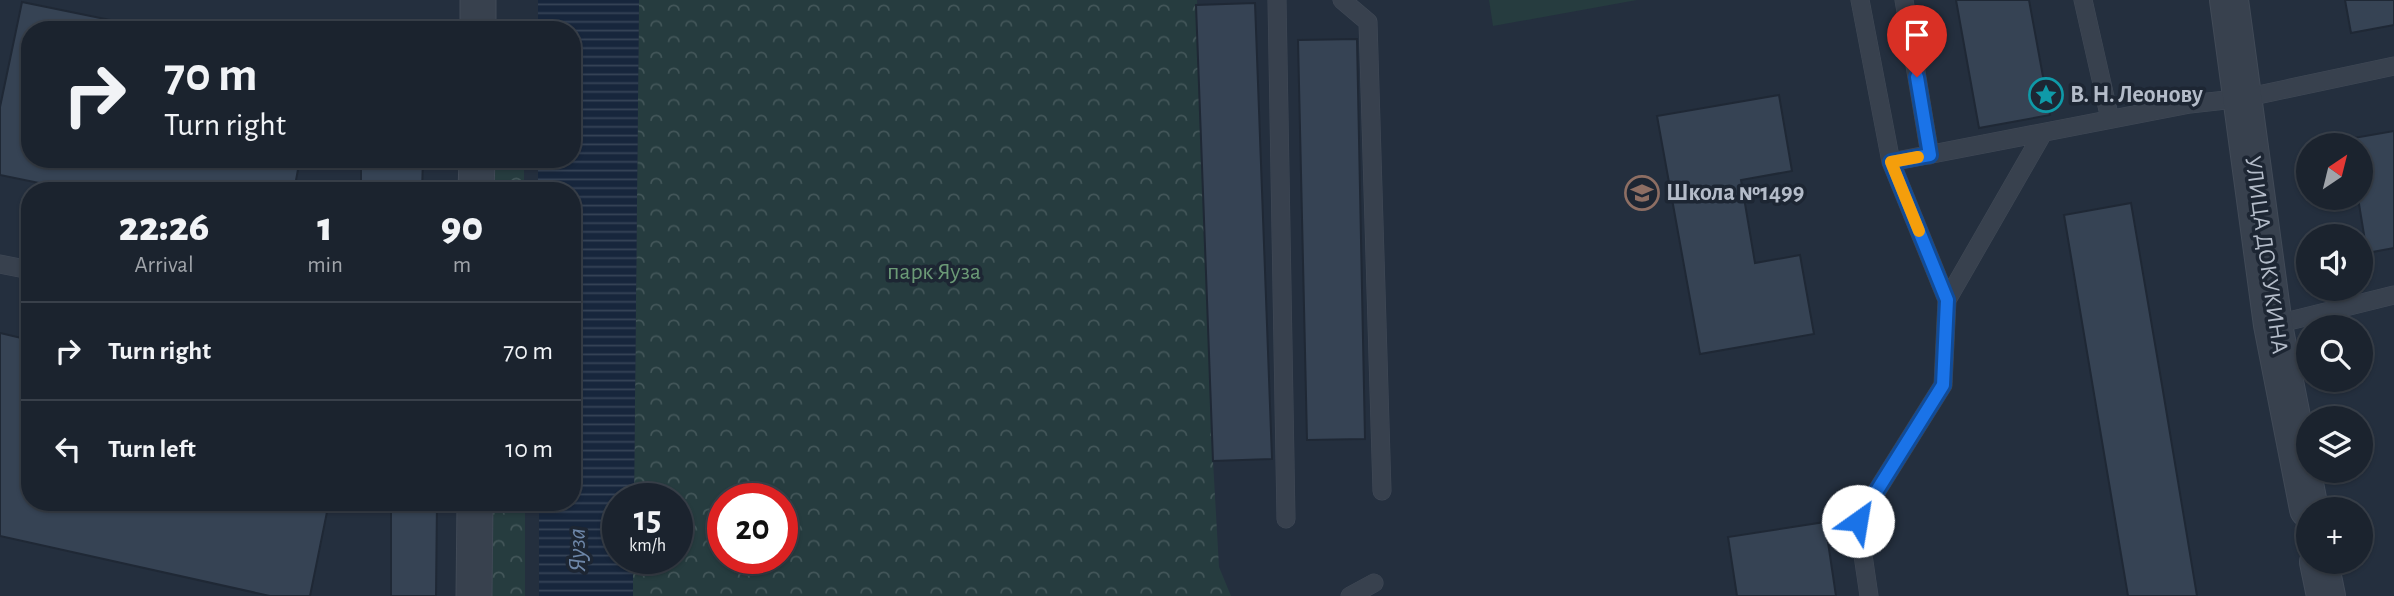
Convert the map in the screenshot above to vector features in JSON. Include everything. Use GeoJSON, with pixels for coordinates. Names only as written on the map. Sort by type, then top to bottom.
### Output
{"type":"FeatureCollection","features":[{"type":"Feature","properties":{"kind":"street"},"geometry":{"type":"LineString","coordinates":[[478,0],[478,21]]}},
{"type":"Feature","properties":{"kind":"street","name":"УЛИЦА ДОКУКИНА"},"geometry":{"type":"LineString","coordinates":[[2229,0],[2273,325],[2307,497]]}},
{"type":"Feature","properties":{"kind":"street"},"geometry":{"type":"LineString","coordinates":[[474,596],[475,511]]}},
{"type":"Feature","properties":{"kind":"street"},"geometry":{"type":"LineString","coordinates":[[2321,574],[2326,596]]}},
{"type":"Feature","properties":{"kind":"lane"},"geometry":{"type":"LineString","coordinates":[[1277,0],[1286,519]]}},
{"type":"Feature","properties":{"kind":"lane"},"geometry":{"type":"LineString","coordinates":[[1342,0],[1368,22],[1382,491]]}},
{"type":"Feature","properties":{"kind":"lane"},"geometry":{"type":"LineString","coordinates":[[1860,0],[1891,162],[1947,300],[1943,385],[1858,521],[1869,596]]}},
{"type":"Feature","properties":{"kind":"lane"},"geometry":{"type":"LineString","coordinates":[[1904,0],[1930,155]]}},
{"type":"Feature","properties":{"kind":"lane"},"geometry":{"type":"LineString","coordinates":[[2083,0],[2110,119]]}},
{"type":"Feature","properties":{"kind":"lane"},"geometry":{"type":"LineString","coordinates":[[1891,162],[2190,104],[2244,98],[2394,66]]}},
{"type":"Feature","properties":{"kind":"lane"},"geometry":{"type":"LineString","coordinates":[[1947,300],[2043,133]]}},
{"type":"Feature","properties":{"kind":"lane"},"geometry":{"type":"LineString","coordinates":[[0,264],[21,268]]}},
{"type":"Feature","properties":{"kind":"lane"},"geometry":{"type":"LineString","coordinates":[[2273,325],[2394,295]]}},
{"type":"Feature","properties":{"kind":"lane"},"geometry":{"type":"LineString","coordinates":[[1350,596],[1374,583]]}},
{"type":"Feature","properties":{"kind":"green space","name":"парк Яуза"},"geometry":{"type":"Polygon","coordinates":[[[639,0],[1197,0],[1219,567],[1231,596],[633,596],[633,574],[693,574],[693,483],[634,483],[639,0]]]}},
{"type":"Feature","properties":{"kind":"green space"},"geometry":{"type":"Polygon","coordinates":[[[1489,0],[1637,0],[1493,26],[1489,0]]]}},
{"type":"Feature","properties":{"kind":"green space"},"geometry":{"type":"Polygon","coordinates":[[[489,168],[524,168],[524,182],[489,182],[489,168]]]}},
{"type":"Feature","properties":{"kind":"green space"},"geometry":{"type":"Polygon","coordinates":[[[489,511],[525,511],[525,596],[489,596],[489,511]]]}},
{"type":"Feature","properties":{"kind":"water","name":"Яуза"},"geometry":{"type":"Polygon","coordinates":[[[538,0],[639,0],[634,483],[602,483],[602,574],[633,574],[633,596],[539,596],[539,511],[581,511],[581,182],[538,182],[538,168],[581,168],[581,21],[538,21],[538,0]]]}},
{"type":"Feature","properties":{"kind":"building"},"geometry":{"type":"Polygon","coordinates":[[[1956,0],[2029,0],[2050,115],[1979,128],[1956,0]]]}},
{"type":"Feature","properties":{"kind":"building"},"geometry":{"type":"Polygon","coordinates":[[[2345,0],[2394,0],[2394,25],[2351,33],[2345,0]]]}},
{"type":"Feature","properties":{"kind":"building"},"geometry":{"type":"Polygon","coordinates":[[[22,2],[115,21],[21,21],[21,168],[298,168],[296,182],[34,182],[0,175],[0,107],[22,2]]]}},
{"type":"Feature","properties":{"kind":"building"},"geometry":{"type":"Polygon","coordinates":[[[1255,3],[1272,459],[1213,461],[1196,5],[1255,3]]]}},
{"type":"Feature","properties":{"kind":"building"},"geometry":{"type":"Polygon","coordinates":[[[1357,39],[1365,439],[1307,440],[1298,40],[1357,39]]]}},
{"type":"Feature","properties":{"kind":"building"},"geometry":{"type":"Polygon","coordinates":[[[1779,95],[1792,171],[1741,180],[1755,263],[1800,255],[1814,334],[1700,354],[1657,116],[1779,95]]]}},
{"type":"Feature","properties":{"kind":"building"},"geometry":{"type":"Polygon","coordinates":[[[2394,131],[2394,248],[2373,252],[2373,224],[2362,224],[2360,210],[2373,210],[2373,135],[2394,131]]]}},
{"type":"Feature","properties":{"kind":"building"},"geometry":{"type":"Polygon","coordinates":[[[361,168],[423,168],[422,182],[361,182],[361,168]]]}},
{"type":"Feature","properties":{"kind":"building"},"geometry":{"type":"Polygon","coordinates":[[[2131,203],[2197,596],[2128,596],[2064,215],[2131,203]]]}},
{"type":"Feature","properties":{"kind":"building"},"geometry":{"type":"Polygon","coordinates":[[[0,333],[21,338],[21,511],[327,511],[310,596],[270,596],[0,536],[0,333]]]}},
{"type":"Feature","properties":{"kind":"building"},"geometry":{"type":"Polygon","coordinates":[[[391,511],[437,511],[436,596],[391,596],[391,511]]]}},
{"type":"Feature","properties":{"kind":"building"},"geometry":{"type":"Polygon","coordinates":[[[1825,522],[1836,596],[1737,596],[1728,537],[1825,522]]]}},
{"type":"Feature","properties":{"kind":"slow traffic"},"geometry":{"type":"LineString","coordinates":[[1918,157],[1891,162],[1919,231]]}},
{"type":"Feature","properties":{"kind":"place","name":"В. Н. Леонову"},"geometry":{"type":"Point","coordinates":[2046,95]}},
{"type":"Feature","properties":{"kind":"place","name":"Школа №1499"},"geometry":{"type":"Point","coordinates":[1642,193]}},
{"type":"Feature","properties":{"kind":"route"},"geometry":{"type":"LineString","coordinates":[[1858,521],[1943,385],[1947,300],[1891,162],[1930,155],[1917,77]]}}]}
